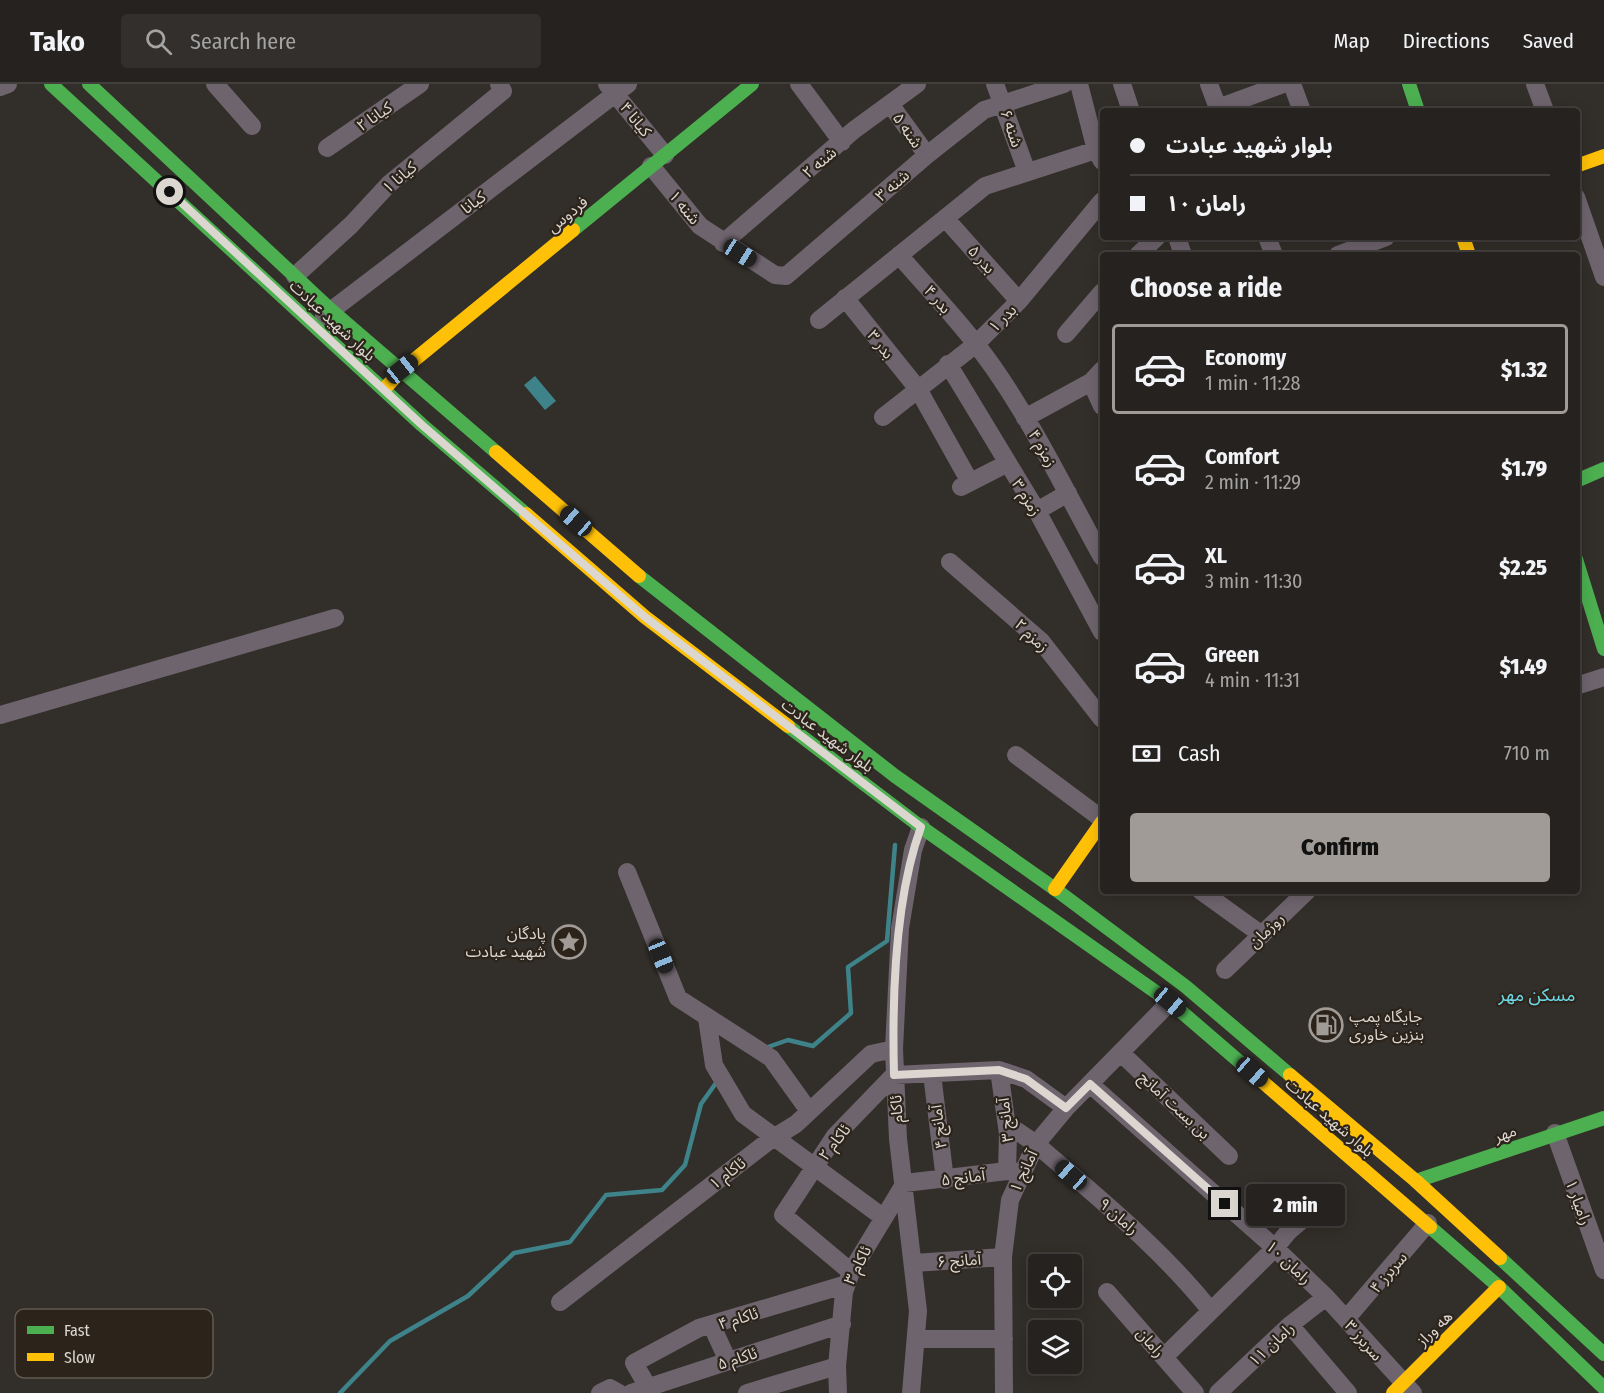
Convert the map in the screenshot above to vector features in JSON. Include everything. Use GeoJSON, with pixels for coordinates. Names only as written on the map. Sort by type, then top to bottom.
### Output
{"type":"FeatureCollection","features":[{"type":"Feature","properties":{"kind":"main road","name":"بلوار شهید عبادت"},"geometry":{"type":"LineString","coordinates":[[51,84],[383,389],[645,617],[921,827],[1170,1002],[1428,1223],[1499,1287],[1604,1388]]}},
{"type":"Feature","properties":{"kind":"main road","name":"بلوار شهید عبادت"},"geometry":{"type":"LineString","coordinates":[[89,84],[332,310],[663,596],[895,776],[1055,889],[1185,986],[1416,1181],[1604,1354]]}},
{"type":"Feature","properties":{"kind":"main road","name":"فردوس"},"geometry":{"type":"LineString","coordinates":[[383,389],[402,369],[752,84]]}},
{"type":"Feature","properties":{"kind":"main road"},"geometry":{"type":"LineString","coordinates":[[1409,84],[1417,108]]}},
{"type":"Feature","properties":{"kind":"main road"},"geometry":{"type":"LineString","coordinates":[[1580,165],[1604,156]]}},
{"type":"Feature","properties":{"kind":"main road"},"geometry":{"type":"LineString","coordinates":[[1580,479],[1604,469]]}},
{"type":"Feature","properties":{"kind":"main road"},"geometry":{"type":"LineString","coordinates":[[1580,572],[1604,649]]}},
{"type":"Feature","properties":{"kind":"main road"},"geometry":{"type":"LineString","coordinates":[[645,617],[663,596]]}},
{"type":"Feature","properties":{"kind":"main road"},"geometry":{"type":"LineString","coordinates":[[1055,889],[1100,823]]}},
{"type":"Feature","properties":{"kind":"main road","name":"مهر"},"geometry":{"type":"LineString","coordinates":[[1416,1181],[1604,1118]]}},
{"type":"Feature","properties":{"kind":"main road","name":"هه وراز"},"geometry":{"type":"LineString","coordinates":[[1403,1390],[1499,1287]]}},
{"type":"Feature","properties":{"kind":"street"},"geometry":{"type":"LineString","coordinates":[[0,87],[8,84]]}},
{"type":"Feature","properties":{"kind":"street"},"geometry":{"type":"LineString","coordinates":[[215,84],[252,126]]}},
{"type":"Feature","properties":{"kind":"street","name":"کیانا ۲"},"geometry":{"type":"LineString","coordinates":[[327,148],[420,84]]}},
{"type":"Feature","properties":{"kind":"street","name":"کیانا ۱"},"geometry":{"type":"LineString","coordinates":[[295,276],[351,225],[389,184],[503,92],[499,84]]}},
{"type":"Feature","properties":{"kind":"street"},"geometry":{"type":"LineString","coordinates":[[799,84],[842,142]]}},
{"type":"Feature","properties":{"kind":"street","name":"شنه ۲"},"geometry":{"type":"LineString","coordinates":[[723,243],[842,142],[917,84]]}},
{"type":"Feature","properties":{"kind":"street","name":"شنه ۶"},"geometry":{"type":"LineString","coordinates":[[995,84],[1027,172]]}},
{"type":"Feature","properties":{"kind":"street","name":"شنه ۳"},"geometry":{"type":"LineString","coordinates":[[786,276],[927,155],[984,110],[1064,84]]}},
{"type":"Feature","properties":{"kind":"street"},"geometry":{"type":"LineString","coordinates":[[819,320],[985,186],[1027,172],[1099,156],[1079,84]]}},
{"type":"Feature","properties":{"kind":"street"},"geometry":{"type":"LineString","coordinates":[[1122,84],[1130,108]]}},
{"type":"Feature","properties":{"kind":"street"},"geometry":{"type":"LineString","coordinates":[[1209,84],[1219,108]]}},
{"type":"Feature","properties":{"kind":"street"},"geometry":{"type":"LineString","coordinates":[[1222,108],[1283,84]]}},
{"type":"Feature","properties":{"kind":"street"},"geometry":{"type":"LineString","coordinates":[[1292,84],[1301,108]]}},
{"type":"Feature","properties":{"kind":"street"},"geometry":{"type":"LineString","coordinates":[[1535,84],[1544,108]]}},
{"type":"Feature","properties":{"kind":"street","name":"کیانا"},"geometry":{"type":"LineString","coordinates":[[314,324],[617,87]]}},
{"type":"Feature","properties":{"kind":"street","name":"کیانا ۴"},"geometry":{"type":"LineString","coordinates":[[617,87],[658,160]]}},
{"type":"Feature","properties":{"kind":"street","name":"شنه ۵"},"geometry":{"type":"LineString","coordinates":[[890,104],[927,155]]}},
{"type":"Feature","properties":{"kind":"street","name":"شنه ۱"},"geometry":{"type":"LineString","coordinates":[[658,160],[700,226],[775,275],[786,276]]}},
{"type":"Feature","properties":{"kind":"street","name":"بدر ۱"},"geometry":{"type":"LineString","coordinates":[[883,417],[976,344],[1019,301],[1100,203]]}},
{"type":"Feature","properties":{"kind":"street"},"geometry":{"type":"LineString","coordinates":[[1580,209],[1604,278]]}},
{"type":"Feature","properties":{"kind":"street","name":"بدر ۵"},"geometry":{"type":"LineString","coordinates":[[945,218],[1019,301]]}},
{"type":"Feature","properties":{"kind":"street"},"geometry":{"type":"LineString","coordinates":[[1141,252],[1154,240]]}},
{"type":"Feature","properties":{"kind":"street"},"geometry":{"type":"LineString","coordinates":[[1348,249],[1376,240]]}},
{"type":"Feature","properties":{"kind":"street","name":"بدر ۴"},"geometry":{"type":"LineString","coordinates":[[899,255],[976,344]]}},
{"type":"Feature","properties":{"kind":"street"},"geometry":{"type":"LineString","coordinates":[[1066,334],[1100,294]]}},
{"type":"Feature","properties":{"kind":"street","name":"بدر ۳"},"geometry":{"type":"LineString","coordinates":[[845,298],[918,389],[966,485],[1006,464]]}},
{"type":"Feature","properties":{"kind":"street","name":"زمزم ۴"},"geometry":{"type":"LineString","coordinates":[[976,344],[1025,418],[1100,553]]}},
{"type":"Feature","properties":{"kind":"street","name":"زمزم ۳"},"geometry":{"type":"LineString","coordinates":[[948,364],[1006,464],[1037,511],[1100,628]]}},
{"type":"Feature","properties":{"kind":"street"},"geometry":{"type":"LineString","coordinates":[[1025,418],[1097,376],[1100,393]]}},
{"type":"Feature","properties":{"kind":"street"},"geometry":{"type":"LineString","coordinates":[[1037,511],[1068,493]]}},
{"type":"Feature","properties":{"kind":"street","name":"زمزم ۲"},"geometry":{"type":"LineString","coordinates":[[950,562],[1041,641],[1100,716]]}},
{"type":"Feature","properties":{"kind":"street"},"geometry":{"type":"LineString","coordinates":[[0,715],[335,618]]}},
{"type":"Feature","properties":{"kind":"street"},"geometry":{"type":"LineString","coordinates":[[1580,685],[1604,677]]}},
{"type":"Feature","properties":{"kind":"street"},"geometry":{"type":"LineString","coordinates":[[1016,755],[1100,818]]}},
{"type":"Feature","properties":{"kind":"street","name":"ئاکام"},"geometry":{"type":"LineString","coordinates":[[911,1393],[918,1311],[898,1139],[894,1049],[900,928],[913,850],[921,827]]}},
{"type":"Feature","properties":{"kind":"street"},"geometry":{"type":"LineString","coordinates":[[627,872],[678,998],[771,1058],[810,1111]]}},
{"type":"Feature","properties":{"kind":"street"},"geometry":{"type":"LineString","coordinates":[[1206,894],[1262,935]]}},
{"type":"Feature","properties":{"kind":"street","name":"روژمان"},"geometry":{"type":"LineString","coordinates":[[1225,970],[1304,894]]}},
{"type":"Feature","properties":{"kind":"street","name":"آمانج ۱"},"geometry":{"type":"LineString","coordinates":[[1004,1393],[1003,1257],[1015,1172],[1066,1108],[1170,1002]]}},
{"type":"Feature","properties":{"kind":"street"},"geometry":{"type":"LineString","coordinates":[[707,1017],[714,1065],[743,1114],[772,1138],[884,1218]]}},
{"type":"Feature","properties":{"kind":"street","name":"ئاکام ۱"},"geometry":{"type":"LineString","coordinates":[[560,1302],[772,1138],[796,1124],[870,1054],[894,1049]]}},
{"type":"Feature","properties":{"kind":"street","name":"بن بست آمانج"},"geometry":{"type":"LineString","coordinates":[[1121,1053],[1229,1156]]}},
{"type":"Feature","properties":{"kind":"street"},"geometry":{"type":"LineString","coordinates":[[894,1075],[999,1070],[1026,1079],[1066,1108]]}},
{"type":"Feature","properties":{"kind":"street","name":"آمانج ۳"},"geometry":{"type":"LineString","coordinates":[[999,1070],[1015,1172]]}},
{"type":"Feature","properties":{"kind":"street","name":"آمانج ۴"},"geometry":{"type":"LineString","coordinates":[[932,1074],[945,1180]]}},
{"type":"Feature","properties":{"kind":"street","name":"ئاکام ۲"},"geometry":{"type":"LineString","coordinates":[[849,1278],[783,1215],[835,1136],[894,1075]]}},
{"type":"Feature","properties":{"kind":"street","name":"رامان ۱۰"},"geometry":{"type":"LineString","coordinates":[[1090,1084],[1275,1248],[1326,1297]]}},
{"type":"Feature","properties":{"kind":"street","name":"رامان ۹"},"geometry":{"type":"LineString","coordinates":[[1017,1131],[1036,1144],[1143,1236],[1211,1311]]}},
{"type":"Feature","properties":{"kind":"street","name":"رامیار ۱"},"geometry":{"type":"LineString","coordinates":[[1555,1133],[1604,1270]]}},
{"type":"Feature","properties":{"kind":"street","name":"آمانج ۵"},"geometry":{"type":"LineString","coordinates":[[904,1183],[1015,1172]]}},
{"type":"Feature","properties":{"kind":"street","name":"ئاکام ۳"},"geometry":{"type":"LineString","coordinates":[[838,1393],[837,1366],[843,1324],[844,1292],[849,1278],[904,1183]]}},
{"type":"Feature","properties":{"kind":"street"},"geometry":{"type":"LineString","coordinates":[[1164,1357],[1275,1248],[1288,1232],[1330,1196]]}},
{"type":"Feature","properties":{"kind":"street","name":"سربرز ۴"},"geometry":{"type":"LineString","coordinates":[[1346,1319],[1428,1223]]}},
{"type":"Feature","properties":{"kind":"street","name":"آمانج ۶"},"geometry":{"type":"LineString","coordinates":[[914,1263],[1003,1257]]}},
{"type":"Feature","properties":{"kind":"street","name":"ئاکام ۴"},"geometry":{"type":"LineString","coordinates":[[639,1390],[634,1363],[699,1328],[712,1326],[849,1278]]}},
{"type":"Feature","properties":{"kind":"street","name":"رامان"},"geometry":{"type":"LineString","coordinates":[[1107,1292],[1195,1393]]}},
{"type":"Feature","properties":{"kind":"street","name":"سربرز ۳"},"geometry":{"type":"LineString","coordinates":[[1326,1297],[1403,1390]]}},
{"type":"Feature","properties":{"kind":"street","name":"رامان ۱۱"},"geometry":{"type":"LineString","coordinates":[[1229,1389],[1290,1325],[1326,1297]]}},
{"type":"Feature","properties":{"kind":"street","name":"ئاکام ۵"},"geometry":{"type":"LineString","coordinates":[[639,1390],[668,1387],[728,1361],[843,1324]]}},
{"type":"Feature","properties":{"kind":"street"},"geometry":{"type":"LineString","coordinates":[[1290,1325],[1348,1393]]}},
{"type":"Feature","properties":{"kind":"street"},"geometry":{"type":"LineString","coordinates":[[712,1326],[728,1361]]}},
{"type":"Feature","properties":{"kind":"street"},"geometry":{"type":"LineString","coordinates":[[915,1339],[1004,1339]]}},
{"type":"Feature","properties":{"kind":"street"},"geometry":{"type":"LineString","coordinates":[[747,1393],[794,1386],[837,1366]]}},
{"type":"Feature","properties":{"kind":"street"},"geometry":{"type":"LineString","coordinates":[[600,1393],[610,1388],[620,1393]]}},
{"type":"Feature","properties":{"kind":"water"},"geometry":{"type":"Polygon","coordinates":[[[535,376],[556,401],[545,410],[524,385],[535,376]]]}},
{"type":"Feature","properties":{"kind":"waterway"},"geometry":{"type":"LineString","coordinates":[[768,1047],[788,1040],[813,1046],[851,1013],[848,967],[887,941],[895,845]]}},
{"type":"Feature","properties":{"kind":"waterway"},"geometry":{"type":"LineString","coordinates":[[340,1393],[390,1341],[468,1296],[514,1253],[570,1242],[606,1195],[662,1190],[685,1165],[701,1104],[716,1083]]}},
{"type":"Feature","properties":{"kind":"traffic: fast"},"geometry":{"type":"LineString","coordinates":[[51,84],[422,425],[526,514]]}},
{"type":"Feature","properties":{"kind":"traffic: fast"},"geometry":{"type":"LineString","coordinates":[[89,84],[331,310],[496,452]]}},
{"type":"Feature","properties":{"kind":"traffic: fast"},"geometry":{"type":"LineString","coordinates":[[573,230],[752,84]]}},
{"type":"Feature","properties":{"kind":"traffic: fast"},"geometry":{"type":"LineString","coordinates":[[1409,84],[1417,108]]}},
{"type":"Feature","properties":{"kind":"traffic: fast"},"geometry":{"type":"LineString","coordinates":[[1580,479],[1604,469]]}},
{"type":"Feature","properties":{"kind":"traffic: fast"},"geometry":{"type":"LineString","coordinates":[[1580,572],[1604,649]]}},
{"type":"Feature","properties":{"kind":"traffic: fast"},"geometry":{"type":"LineString","coordinates":[[639,576],[895,776],[1055,889],[1185,986],[1290,1075]]}},
{"type":"Feature","properties":{"kind":"traffic: fast"},"geometry":{"type":"LineString","coordinates":[[788,726],[921,827],[1170,1002],[1249,1070]]}},
{"type":"Feature","properties":{"kind":"traffic: fast"},"geometry":{"type":"LineString","coordinates":[[1416,1181],[1604,1118]]}},
{"type":"Feature","properties":{"kind":"traffic: fast"},"geometry":{"type":"LineString","coordinates":[[1430,1227],[1499,1287],[1604,1388]]}},
{"type":"Feature","properties":{"kind":"traffic: fast"},"geometry":{"type":"LineString","coordinates":[[1500,1258],[1604,1354]]}},
{"type":"Feature","properties":{"kind":"traffic: slow"},"geometry":{"type":"LineString","coordinates":[[1580,165],[1604,156]]}},
{"type":"Feature","properties":{"kind":"traffic: slow"},"geometry":{"type":"LineString","coordinates":[[387,386],[402,370],[573,230]]}},
{"type":"Feature","properties":{"kind":"traffic: slow"},"geometry":{"type":"LineString","coordinates":[[1464,240],[1468,252]]}},
{"type":"Feature","properties":{"kind":"traffic: slow"},"geometry":{"type":"LineString","coordinates":[[496,452],[639,576]]}},
{"type":"Feature","properties":{"kind":"traffic: slow"},"geometry":{"type":"LineString","coordinates":[[526,514],[645,617],[788,726]]}},
{"type":"Feature","properties":{"kind":"traffic: slow"},"geometry":{"type":"LineString","coordinates":[[1055,889],[1100,825]]}},
{"type":"Feature","properties":{"kind":"traffic: slow"},"geometry":{"type":"LineString","coordinates":[[1249,1070],[1430,1227]]}},
{"type":"Feature","properties":{"kind":"traffic: slow"},"geometry":{"type":"LineString","coordinates":[[1290,1075],[1416,1181],[1500,1258]]}},
{"type":"Feature","properties":{"kind":"traffic: slow"},"geometry":{"type":"LineString","coordinates":[[1393,1393],[1499,1287]]}},
{"type":"Feature","properties":{"kind":"place","name":"پادگان شهید عبادت"},"geometry":{"type":"Point","coordinates":[569,942]}},
{"type":"Feature","properties":{"kind":"place","name":"جایگاه پمپ بنزین خاوری"},"geometry":{"type":"Point","coordinates":[1326,1025]}},
{"type":"Feature","properties":{"kind":"district","name":"مسکن مهر"},"geometry":{"type":"Point","coordinates":[1537,995]}},
{"type":"Feature","properties":{"kind":"route"},"geometry":{"type":"LineString","coordinates":[[170,192],[422,425],[645,617],[921,827],[913,850],[900,928],[894,1075],[999,1070],[1026,1079],[1066,1108],[1090,1084],[1225,1204]]}}]}
